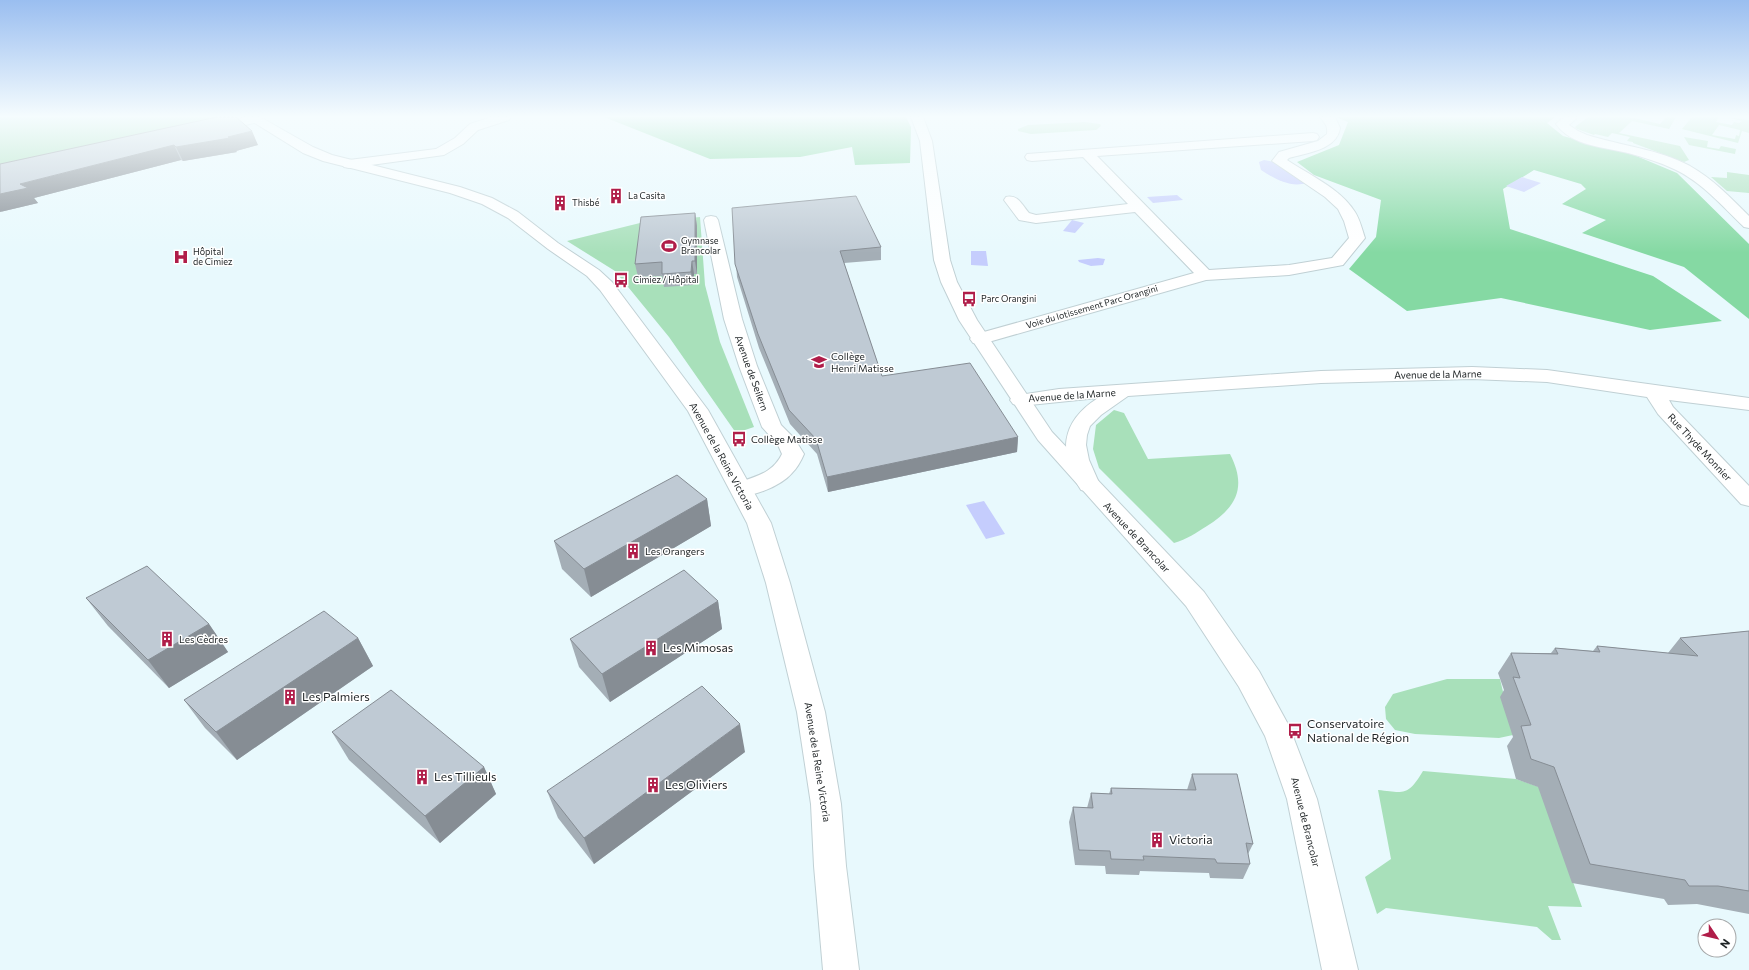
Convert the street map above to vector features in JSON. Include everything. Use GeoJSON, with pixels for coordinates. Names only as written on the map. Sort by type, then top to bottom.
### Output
{"type":"FeatureCollection","features":[{"type":"Feature","properties":{"kind":"street","name":"Avenue de la Reine Victoria"},"geometry":{"type":"LineString","coordinates":[[343,162],[380,170],[455,190],[487,201],[513,215],[553,246],[593,273],[606,286],[698,410],[742,490],[758,523],[778,583],[811,712],[826,804],[830,866],[841,970]]}},
{"type":"Feature","properties":{"kind":"street"},"geometry":{"type":"LineString","coordinates":[[349,164],[362,162]]}},
{"type":"Feature","properties":{"kind":"street","name":"Avenue de Brancolar"},"geometry":{"type":"LineString","coordinates":[[929,162],[942,260],[958,301],[979,339],[1045,436],[1195,599],[1249,679],[1273,723],[1286,753],[1302,799],[1340,970]]}},
{"type":"Feature","properties":{"kind":"street"},"geometry":{"type":"LineString","coordinates":[[1095,162],[1205,275]]}},
{"type":"Feature","properties":{"kind":"street","name":"Voie du lotissement Parc Orangini"},"geometry":{"type":"LineString","coordinates":[[979,339],[1205,275],[1290,270],[1337,262],[1357,238],[1352,222],[1344,206],[1279,162]]}},
{"type":"Feature","properties":{"kind":"street"},"geometry":{"type":"LineString","coordinates":[[1667,162],[1684,169],[1706,184],[1749,224]]}},
{"type":"Feature","properties":{"kind":"street"},"geometry":{"type":"LineString","coordinates":[[1011,200],[1024,217],[1036,219],[1138,207]]}},
{"type":"Feature","properties":{"kind":"street","name":"Avenue de Seilern"},"geometry":{"type":"LineString","coordinates":[[711,220],[733,319],[748,366],[772,427],[787,442],[793,454],[789,465],[778,475],[742,490]]}},
{"type":"Feature","properties":{"kind":"street","name":"Avenue de la Marne"},"geometry":{"type":"LineString","coordinates":[[1020,400],[1059,395],[1321,376],[1472,373],[1547,376],[1749,404]]}},
{"type":"Feature","properties":{"kind":"street","name":"Avenue de la Marne"},"geometry":{"type":"LineString","coordinates":[[1089,485],[1076,455],[1076,438],[1078,429],[1088,414],[1102,403],[1125,391]]}},
{"type":"Feature","properties":{"kind":"street","name":"Rue Thyde Monnier"},"geometry":{"type":"LineString","coordinates":[[1654,392],[1665,410],[1749,499]]}},
{"type":"Feature","properties":{"kind":"green space"},"geometry":{"type":"Polygon","coordinates":[[[0,162],[42,162],[0,172],[0,162]]]}},
{"type":"Feature","properties":{"kind":"green space"},"geometry":{"type":"Polygon","coordinates":[[[855,162],[910,162],[910,163],[855,165],[855,162]]]}},
{"type":"Feature","properties":{"kind":"green space"},"geometry":{"type":"Polygon","coordinates":[[[1297,162],[1651,162],[1677,173],[1749,244],[1749,319],[1684,267],[1582,233],[1606,220],[1562,204],[1586,189],[1581,184],[1534,170],[1503,189],[1510,229],[1653,276],[1722,321],[1650,330],[1501,298],[1407,311],[1349,269],[1376,237],[1381,200],[1314,175],[1297,162]]]}},
{"type":"Feature","properties":{"kind":"green space"},"geometry":{"type":"Polygon","coordinates":[[[1727,172],[1749,175],[1749,193],[1727,191],[1711,177],[1727,178],[1727,172]]]}},
{"type":"Feature","properties":{"kind":"green space"},"geometry":{"type":"Polygon","coordinates":[[[700,217],[705,285],[720,342],[754,427],[736,433],[669,337],[615,271],[567,241],[640,223],[700,217]]]}},
{"type":"Feature","properties":{"kind":"green space"},"geometry":{"type":"Polygon","coordinates":[[[1114,410],[1124,413],[1148,459],[1230,454],[1238,476],[1238,486],[1232,504],[1217,519],[1187,538],[1174,543],[1099,468],[1093,449],[1096,425],[1114,410]]]}},
{"type":"Feature","properties":{"kind":"green space"},"geometry":{"type":"Polygon","coordinates":[[[1447,679],[1500,679],[1513,735],[1499,738],[1415,734],[1395,730],[1386,719],[1385,707],[1393,694],[1447,679]]]}},
{"type":"Feature","properties":{"kind":"green space"},"geometry":{"type":"Polygon","coordinates":[[[1423,771],[1516,779],[1539,787],[1582,907],[1548,906],[1561,940],[1552,940],[1537,927],[1386,908],[1377,914],[1365,877],[1391,859],[1378,790],[1394,792],[1405,791],[1413,785],[1423,771]]]}},
{"type":"Feature","properties":{"kind":"water"},"geometry":{"type":"Polygon","coordinates":[[[1259,162],[1274,162],[1307,183],[1295,184],[1283,182],[1261,170],[1259,162]]]}},
{"type":"Feature","properties":{"kind":"water"},"geometry":{"type":"Polygon","coordinates":[[[1522,177],[1541,183],[1524,192],[1506,186],[1522,177]]]}},
{"type":"Feature","properties":{"kind":"water"},"geometry":{"type":"Polygon","coordinates":[[[1177,195],[1183,200],[1153,203],[1147,197],[1177,195]]]}},
{"type":"Feature","properties":{"kind":"water"},"geometry":{"type":"Polygon","coordinates":[[[1072,220],[1084,223],[1075,233],[1063,231],[1072,220]]]}},
{"type":"Feature","properties":{"kind":"water"},"geometry":{"type":"Polygon","coordinates":[[[971,251],[986,251],[988,266],[971,265],[971,251]]]}},
{"type":"Feature","properties":{"kind":"water"},"geometry":{"type":"Polygon","coordinates":[[[1098,258],[1105,259],[1103,265],[1091,266],[1079,262],[1078,260],[1098,258]]]}},
{"type":"Feature","properties":{"kind":"water"},"geometry":{"type":"Polygon","coordinates":[[[984,501],[1005,534],[986,539],[966,505],[984,501]]]}},
{"type":"Feature","properties":{"kind":"building"},"geometry":{"type":"Polygon","coordinates":[[[8,162],[106,162],[20,184],[28,188],[0,194],[0,164],[8,162]]]}},
{"type":"Feature","properties":{"kind":"building","name":"Collège Henri Matisse"},"geometry":{"type":"Polygon","coordinates":[[[856,196],[881,247],[840,251],[882,376],[970,363],[1018,437],[827,477],[816,439],[789,410],[758,334],[735,264],[732,208],[856,196]]]}},
{"type":"Feature","properties":{"kind":"building","name":"Gymnase Brancolar"},"geometry":{"type":"Polygon","coordinates":[[[695,213],[695,261],[692,261],[691,272],[662,274],[662,262],[635,264],[641,217],[695,213]]]}},
{"type":"Feature","properties":{"kind":"building"},"geometry":{"type":"Polygon","coordinates":[[[677,475],[707,499],[584,569],[554,541],[677,475]]]}},
{"type":"Feature","properties":{"kind":"building"},"geometry":{"type":"Polygon","coordinates":[[[147,566],[209,624],[148,660],[86,598],[147,566]]]}},
{"type":"Feature","properties":{"kind":"building"},"geometry":{"type":"Polygon","coordinates":[[[684,570],[718,601],[602,674],[570,639],[684,570]]]}},
{"type":"Feature","properties":{"kind":"building"},"geometry":{"type":"Polygon","coordinates":[[[324,611],[358,638],[216,732],[184,700],[324,611]]]}},
{"type":"Feature","properties":{"kind":"building"},"geometry":{"type":"Polygon","coordinates":[[[1749,631],[1749,891],[1718,886],[1689,886],[1685,880],[1590,864],[1554,767],[1531,759],[1521,726],[1531,725],[1513,677],[1520,678],[1511,653],[1558,654],[1555,648],[1600,652],[1597,646],[1698,656],[1680,638],[1749,631]]]}},
{"type":"Feature","properties":{"kind":"building"},"geometry":{"type":"Polygon","coordinates":[[[702,686],[740,724],[584,838],[547,791],[702,686]]]}},
{"type":"Feature","properties":{"kind":"building","name":"Les Tillieuls"},"geometry":{"type":"Polygon","coordinates":[[[391,690],[484,767],[425,816],[332,732],[391,690]]]}},
{"type":"Feature","properties":{"kind":"building","name":"Victoria"},"geometry":{"type":"Polygon","coordinates":[[[1192,774],[1237,774],[1253,844],[1246,843],[1250,864],[1217,863],[1215,859],[1143,856],[1144,860],[1111,859],[1110,851],[1079,850],[1073,807],[1093,808],[1091,793],[1112,794],[1111,788],[1196,790],[1192,774]]]}},
{"type":"Feature","properties":{"kind":"place","name":"La Casita"},"geometry":{"type":"Point","coordinates":[616,196]}},
{"type":"Feature","properties":{"kind":"place","name":"Thisbé"},"geometry":{"type":"Point","coordinates":[560,203]}},
{"type":"Feature","properties":{"kind":"place","name":"Gymnase Brancolar"},"geometry":{"type":"Point","coordinates":[669,246]}},
{"type":"Feature","properties":{"kind":"place","name":"Hôpital de Cimiez"},"geometry":{"type":"Point","coordinates":[181,257]}},
{"type":"Feature","properties":{"kind":"place","name":"Cimiez / Hôpital"},"geometry":{"type":"Point","coordinates":[621,280]}},
{"type":"Feature","properties":{"kind":"place","name":"Parc Orangini"},"geometry":{"type":"Point","coordinates":[969,299]}},
{"type":"Feature","properties":{"kind":"place","name":"Collège Henri Matisse"},"geometry":{"type":"Point","coordinates":[819,362]}},
{"type":"Feature","properties":{"kind":"place","name":"Collège Matisse"},"geometry":{"type":"Point","coordinates":[739,439]}},
{"type":"Feature","properties":{"kind":"place","name":"Les Orangers"},"geometry":{"type":"Point","coordinates":[633,551]}},
{"type":"Feature","properties":{"kind":"place","name":"Les Cèdres"},"geometry":{"type":"Point","coordinates":[167,639]}},
{"type":"Feature","properties":{"kind":"place","name":"Les Mimosas"},"geometry":{"type":"Point","coordinates":[651,648]}},
{"type":"Feature","properties":{"kind":"place","name":"Les Palmiers"},"geometry":{"type":"Point","coordinates":[290,697]}},
{"type":"Feature","properties":{"kind":"place","name":"Conservatoire National de Région"},"geometry":{"type":"Point","coordinates":[1295,731]}},
{"type":"Feature","properties":{"kind":"place","name":"Les Tillieuls"},"geometry":{"type":"Point","coordinates":[422,777]}},
{"type":"Feature","properties":{"kind":"place","name":"Les Oliviers"},"geometry":{"type":"Point","coordinates":[653,785]}},
{"type":"Feature","properties":{"kind":"place","name":"Victoria"},"geometry":{"type":"Point","coordinates":[1157,840]}}]}
